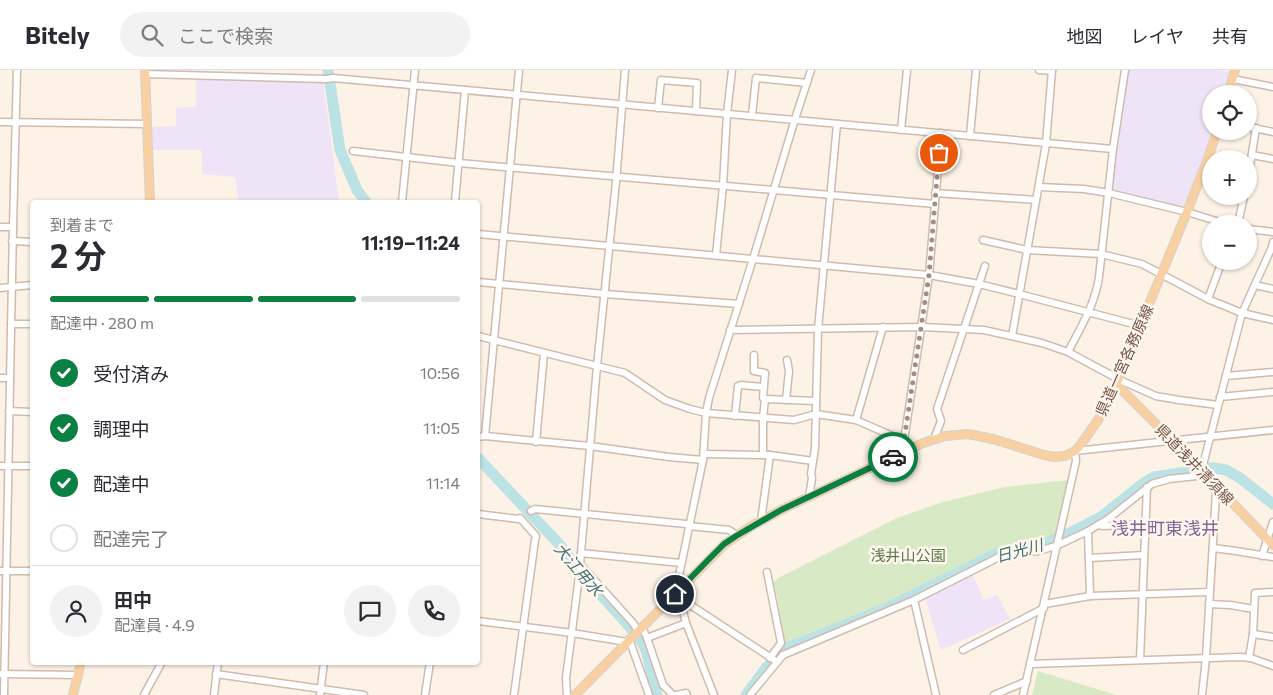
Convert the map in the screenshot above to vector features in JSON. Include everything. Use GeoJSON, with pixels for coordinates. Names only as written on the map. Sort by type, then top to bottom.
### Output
{"type":"FeatureCollection","features":[{"type":"Feature","properties":{"kind":"main road"},"geometry":{"type":"LineString","coordinates":[[1231,85],[1235,70]]}},
{"type":"Feature","properties":{"kind":"main road"},"geometry":{"type":"LineString","coordinates":[[145,72],[150,200]]}},
{"type":"Feature","properties":{"kind":"main road","name":"県道一宮各務原線"},"geometry":{"type":"LineString","coordinates":[[1076,451],[1106,407],[1187,212],[1213,140]]}},
{"type":"Feature","properties":{"kind":"main road","name":"県道浅井清須線"},"geometry":{"type":"LineString","coordinates":[[1117,380],[1270,542]]}},
{"type":"Feature","properties":{"kind":"main road"},"geometry":{"type":"LineString","coordinates":[[574,695],[724,544],[761,521],[809,497],[934,439],[957,434],[980,436],[1051,456],[1065,456],[1076,451]]}},
{"type":"Feature","properties":{"kind":"main road"},"geometry":{"type":"LineString","coordinates":[[73,695],[80,665]]}},
{"type":"Feature","properties":{"kind":"street"},"geometry":{"type":"LineString","coordinates":[[4,695],[2,674],[3,571],[8,466],[17,70]]}},
{"type":"Feature","properties":{"kind":"street"},"geometry":{"type":"LineString","coordinates":[[320,70],[327,78]]}},
{"type":"Feature","properties":{"kind":"street"},"geometry":{"type":"LineString","coordinates":[[402,200],[415,70]]}},
{"type":"Feature","properties":{"kind":"street"},"geometry":{"type":"LineString","coordinates":[[485,436],[519,70]]}},
{"type":"Feature","properties":{"kind":"street"},"geometry":{"type":"LineString","coordinates":[[567,695],[566,678],[579,576],[626,70]]}},
{"type":"Feature","properties":{"kind":"street"},"geometry":{"type":"LineString","coordinates":[[716,255],[732,70]]}},
{"type":"Feature","properties":{"kind":"street"},"geometry":{"type":"LineString","coordinates":[[714,695],[686,623],[681,604],[675,594],[703,457],[706,413],[713,384],[811,70]]}},
{"type":"Feature","properties":{"kind":"street"},"geometry":{"type":"LineString","coordinates":[[901,130],[907,70]]}},
{"type":"Feature","properties":{"kind":"street"},"geometry":{"type":"LineString","coordinates":[[970,136],[976,70]]}},
{"type":"Feature","properties":{"kind":"street"},"geometry":{"type":"LineString","coordinates":[[1012,336],[1046,142],[1052,71],[1039,70]]}},
{"type":"Feature","properties":{"kind":"street"},"geometry":{"type":"LineString","coordinates":[[1068,352],[1097,292],[1100,278],[1113,149],[1125,70]]}},
{"type":"Feature","properties":{"kind":"street"},"geometry":{"type":"LineString","coordinates":[[145,72],[264,74],[327,78],[1113,149]]}},
{"type":"Feature","properties":{"kind":"street"},"geometry":{"type":"LineString","coordinates":[[752,115],[756,78],[807,83]]}},
{"type":"Feature","properties":{"kind":"street"},"geometry":{"type":"LineString","coordinates":[[1233,78],[1273,87]]}},
{"type":"Feature","properties":{"kind":"street"},"geometry":{"type":"LineString","coordinates":[[658,108],[661,80],[697,83],[696,111]]}},
{"type":"Feature","properties":{"kind":"street"},"geometry":{"type":"LineString","coordinates":[[455,200],[465,90]]}},
{"type":"Feature","properties":{"kind":"street"},"geometry":{"type":"LineString","coordinates":[[0,122],[147,124]]}},
{"type":"Feature","properties":{"kind":"street"},"geometry":{"type":"LineString","coordinates":[[809,497],[815,448],[818,328],[837,124]]}},
{"type":"Feature","properties":{"kind":"street"},"geometry":{"type":"LineString","coordinates":[[1257,128],[1273,132]]}},
{"type":"Feature","properties":{"kind":"street"},"geometry":{"type":"LineString","coordinates":[[902,453],[929,275],[941,133]]}},
{"type":"Feature","properties":{"kind":"street"},"geometry":{"type":"LineString","coordinates":[[353,151],[459,163],[935,204]]}},
{"type":"Feature","properties":{"kind":"street"},"geometry":{"type":"LineString","coordinates":[[1257,156],[1273,159]]}},
{"type":"Feature","properties":{"kind":"street"},"geometry":{"type":"LineString","coordinates":[[1039,187],[1084,189],[1109,193],[1202,217]]}},
{"type":"Feature","properties":{"kind":"street"},"geometry":{"type":"LineString","coordinates":[[935,193],[1036,200]]}},
{"type":"Feature","properties":{"kind":"street"},"geometry":{"type":"LineString","coordinates":[[0,227],[12,227]]}},
{"type":"Feature","properties":{"kind":"street"},"geometry":{"type":"LineString","coordinates":[[1257,230],[1273,232]]}},
{"type":"Feature","properties":{"kind":"street"},"geometry":{"type":"LineString","coordinates":[[480,234],[929,275],[979,284],[1141,326]]}},
{"type":"Feature","properties":{"kind":"street"},"geometry":{"type":"LineString","coordinates":[[983,240],[1027,250],[1101,254],[1142,264],[1208,299],[1242,313],[1273,320]]}},
{"type":"Feature","properties":{"kind":"street"},"geometry":{"type":"LineString","coordinates":[[12,241],[30,242]]}},
{"type":"Feature","properties":{"kind":"street"},"geometry":{"type":"LineString","coordinates":[[1199,468],[1203,465],[1242,313],[1273,242]]}},
{"type":"Feature","properties":{"kind":"street"},"geometry":{"type":"LineString","coordinates":[[934,439],[942,421],[937,409],[985,266]]}},
{"type":"Feature","properties":{"kind":"street"},"geometry":{"type":"LineString","coordinates":[[1208,299],[1219,270]]}},
{"type":"Feature","properties":{"kind":"street"},"geometry":{"type":"LineString","coordinates":[[480,282],[739,304]]}},
{"type":"Feature","properties":{"kind":"street"},"geometry":{"type":"LineString","coordinates":[[1255,285],[1273,288]]}},
{"type":"Feature","properties":{"kind":"street"},"geometry":{"type":"LineString","coordinates":[[0,288],[30,286]]}},
{"type":"Feature","properties":{"kind":"street"},"geometry":{"type":"LineString","coordinates":[[11,324],[30,324]]}},
{"type":"Feature","properties":{"kind":"street"},"geometry":{"type":"LineString","coordinates":[[730,330],[883,327],[984,330],[1042,343],[1068,352],[1117,380],[1122,380],[1156,396],[1218,405]]}},
{"type":"Feature","properties":{"kind":"street"},"geometry":{"type":"LineString","coordinates":[[856,420],[883,327]]}},
{"type":"Feature","properties":{"kind":"street"},"geometry":{"type":"LineString","coordinates":[[480,337],[625,373],[665,400],[706,413],[794,420],[816,414],[856,420],[904,441]]}},
{"type":"Feature","properties":{"kind":"street"},"geometry":{"type":"LineString","coordinates":[[536,442],[544,353]]}},
{"type":"Feature","properties":{"kind":"street"},"geometry":{"type":"LineString","coordinates":[[754,355],[754,371],[765,372],[763,398],[765,400],[766,455],[761,521]]}},
{"type":"Feature","properties":{"kind":"street"},"geometry":{"type":"LineString","coordinates":[[786,400],[787,360]]}},
{"type":"Feature","properties":{"kind":"street"},"geometry":{"type":"LineString","coordinates":[[1226,376],[1273,372]]}},
{"type":"Feature","properties":{"kind":"street"},"geometry":{"type":"LineString","coordinates":[[0,378],[10,378]]}},
{"type":"Feature","properties":{"kind":"street"},"geometry":{"type":"LineString","coordinates":[[735,416],[738,386],[741,384],[763,387]]}},
{"type":"Feature","properties":{"kind":"street"},"geometry":{"type":"LineString","coordinates":[[1220,397],[1273,392]]}},
{"type":"Feature","properties":{"kind":"street"},"geometry":{"type":"LineString","coordinates":[[765,400],[816,401]]}},
{"type":"Feature","properties":{"kind":"street"},"geometry":{"type":"LineString","coordinates":[[9,411],[30,412]]}},
{"type":"Feature","properties":{"kind":"street"},"geometry":{"type":"LineString","coordinates":[[1023,695],[1076,461],[1076,451],[1273,430]]}},
{"type":"Feature","properties":{"kind":"street"},"geometry":{"type":"LineString","coordinates":[[480,437],[590,446],[669,457],[766,455],[813,461]]}},
{"type":"Feature","properties":{"kind":"street"},"geometry":{"type":"LineString","coordinates":[[0,466],[30,466]]}},
{"type":"Feature","properties":{"kind":"street"},"geometry":{"type":"LineString","coordinates":[[773,660],[914,600],[1003,556],[1038,551],[1056,546],[1098,525],[1152,484],[1169,479],[1205,475]]}},
{"type":"Feature","properties":{"kind":"street"},"geometry":{"type":"LineString","coordinates":[[1140,660],[1147,487]]}},
{"type":"Feature","properties":{"kind":"street"},"geometry":{"type":"LineString","coordinates":[[1202,695],[1216,492],[1218,488]]}},
{"type":"Feature","properties":{"kind":"street"},"geometry":{"type":"LineString","coordinates":[[531,512],[534,509],[686,524],[689,526],[729,530],[736,536]]}},
{"type":"Feature","properties":{"kind":"street"},"geometry":{"type":"LineString","coordinates":[[480,514],[520,518],[536,536],[514,695]]}},
{"type":"Feature","properties":{"kind":"street"},"geometry":{"type":"LineString","coordinates":[[1262,556],[1270,542],[1273,522]]}},
{"type":"Feature","properties":{"kind":"street"},"geometry":{"type":"LineString","coordinates":[[1098,525],[1145,524]]}},
{"type":"Feature","properties":{"kind":"street"},"geometry":{"type":"LineString","coordinates":[[1088,531],[1090,596]]}},
{"type":"Feature","properties":{"kind":"street"},"geometry":{"type":"LineString","coordinates":[[1213,548],[1273,557]]}},
{"type":"Feature","properties":{"kind":"street"},"geometry":{"type":"LineString","coordinates":[[580,553],[681,563]]}},
{"type":"Feature","properties":{"kind":"street"},"geometry":{"type":"LineString","coordinates":[[1089,558],[1144,556]]}},
{"type":"Feature","properties":{"kind":"street"},"geometry":{"type":"LineString","coordinates":[[580,564],[647,638],[663,685],[675,695],[687,695]]}},
{"type":"Feature","properties":{"kind":"street"},"geometry":{"type":"LineString","coordinates":[[3,571],[30,571]]}},
{"type":"Feature","properties":{"kind":"street"},"geometry":{"type":"LineString","coordinates":[[750,695],[773,660],[781,643],[767,572]]}},
{"type":"Feature","properties":{"kind":"street"},"geometry":{"type":"LineString","coordinates":[[963,650],[1044,606],[1090,596],[1209,592]]}},
{"type":"Feature","properties":{"kind":"street"},"geometry":{"type":"LineString","coordinates":[[1249,658],[1253,634],[1255,593],[1273,592]]}},
{"type":"Feature","properties":{"kind":"street"},"geometry":{"type":"LineString","coordinates":[[675,594],[773,660]]}},
{"type":"Feature","properties":{"kind":"street"},"geometry":{"type":"LineString","coordinates":[[914,600],[936,695]]}},
{"type":"Feature","properties":{"kind":"street"},"geometry":{"type":"LineString","coordinates":[[1208,604],[1254,609]]}},
{"type":"Feature","properties":{"kind":"street"},"geometry":{"type":"LineString","coordinates":[[480,621],[629,640],[648,695]]}},
{"type":"Feature","properties":{"kind":"street"},"geometry":{"type":"LineString","coordinates":[[647,638],[686,623]]}},
{"type":"Feature","properties":{"kind":"street"},"geometry":{"type":"LineString","coordinates":[[1253,634],[1273,637]]}},
{"type":"Feature","properties":{"kind":"street"},"geometry":{"type":"LineString","coordinates":[[1030,664],[1240,656],[1273,666]]}},
{"type":"Feature","properties":{"kind":"street"},"geometry":{"type":"LineString","coordinates":[[144,695],[160,665]]}},
{"type":"Feature","properties":{"kind":"street"},"geometry":{"type":"LineString","coordinates":[[214,695],[218,665]]}},
{"type":"Feature","properties":{"kind":"street"},"geometry":{"type":"LineString","coordinates":[[320,692],[324,665]]}},
{"type":"Feature","properties":{"kind":"street"},"geometry":{"type":"LineString","coordinates":[[425,695],[430,665]]}},
{"type":"Feature","properties":{"kind":"street"},"geometry":{"type":"LineString","coordinates":[[2,674],[78,675]]}},
{"type":"Feature","properties":{"kind":"street"},"geometry":{"type":"LineString","coordinates":[[216,674],[320,692],[364,695]]}},
{"type":"Feature","properties":{"kind":"street"},"geometry":{"type":"LineString","coordinates":[[994,695],[1027,681]]}},
{"type":"Feature","properties":{"kind":"shaded area"},"geometry":{"type":"Polygon","coordinates":[[[1127,70],[1217,70],[1231,72],[1227,85],[1202,85],[1202,140],[1210,142],[1207,150],[1202,150],[1202,163],[1186,206],[1182,207],[1112,191],[1127,70]]]}},
{"type":"Feature","properties":{"kind":"shaded area"},"geometry":{"type":"Polygon","coordinates":[[[196,77],[323,81],[339,200],[240,200],[234,177],[202,174],[201,150],[151,150],[151,127],[176,126],[176,108],[196,107],[196,77]]]}},
{"type":"Feature","properties":{"kind":"shaded area"},"geometry":{"type":"Polygon","coordinates":[[[972,574],[984,600],[997,595],[1010,619],[941,650],[925,598],[972,574]]]}},
{"type":"Feature","properties":{"kind":"green space","name":"浅井山公園"},"geometry":{"type":"Polygon","coordinates":[[[1069,480],[1056,533],[1037,541],[1000,551],[862,617],[785,646],[773,582],[780,577],[897,518],[943,502],[1005,487],[1069,480]]]}},
{"type":"Feature","properties":{"kind":"green space"},"geometry":{"type":"Polygon","coordinates":[[[1038,671],[1116,695],[1032,695],[1038,671]]]}},
{"type":"Feature","properties":{"kind":"waterway","name":"大江用水"},"geometry":{"type":"LineString","coordinates":[[328,70],[340,150],[357,190],[364,200]]}},
{"type":"Feature","properties":{"kind":"waterway","name":"大江用水"},"geometry":{"type":"LineString","coordinates":[[480,460],[560,545],[584,576],[642,642],[646,650],[657,695]]}},
{"type":"Feature","properties":{"kind":"waterway","name":"日光川"},"geometry":{"type":"LineString","coordinates":[[746,695],[766,668],[784,649],[889,607],[1000,552],[1037,547],[1074,531],[1101,517],[1154,477],[1213,468],[1226,470],[1240,478],[1273,504]]}},
{"type":"Feature","properties":{"kind":"way so far"},"geometry":{"type":"LineString","coordinates":[[893,457],[902,453],[922,327],[929,275],[939,153]]}},
{"type":"Feature","properties":{"kind":"district","name":"浅井町東浅井"},"geometry":{"type":"Point","coordinates":[1165,528]}},
{"type":"Feature","properties":{"kind":"route"},"geometry":{"type":"LineString","coordinates":[[675,594],[724,544],[763,519],[893,457]]}}]}
